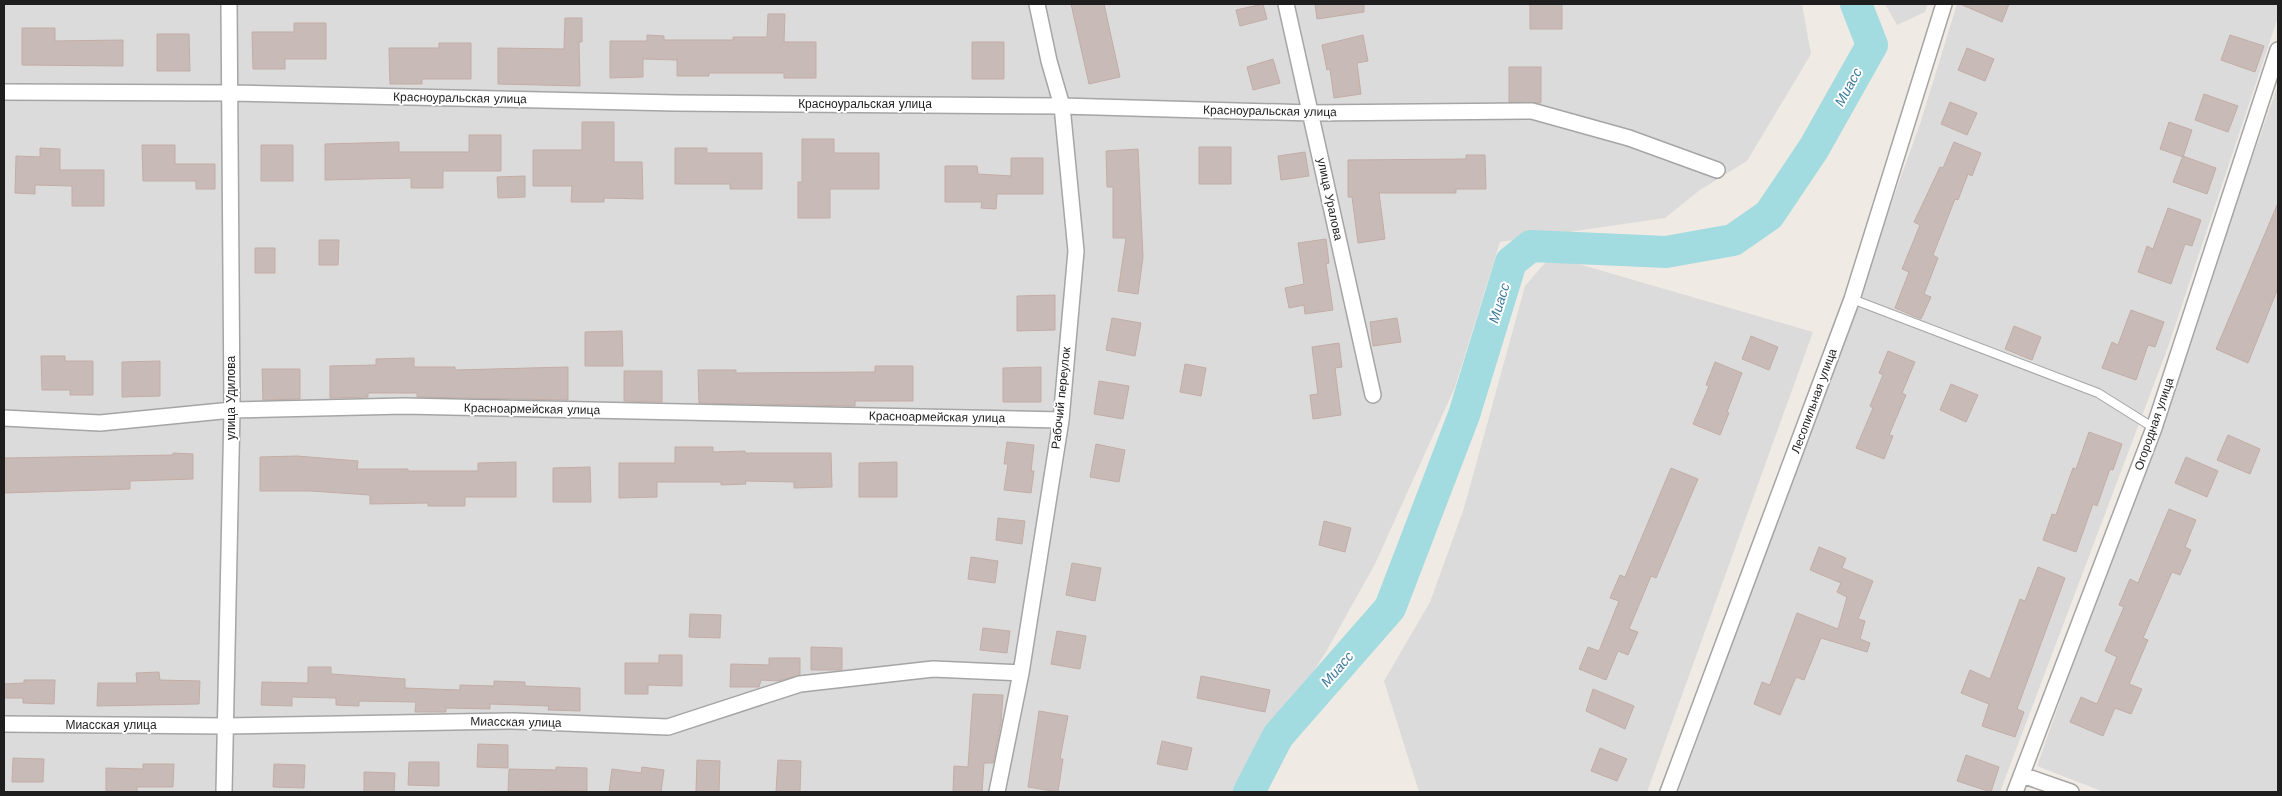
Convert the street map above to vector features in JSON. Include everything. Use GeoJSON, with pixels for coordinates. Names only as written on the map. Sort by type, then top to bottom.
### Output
{"type":"FeatureCollection","features":[{"type":"Feature","properties":{"kind":"street","name":"улица Удилова"},"geometry":{"type":"LineString","coordinates":[[224,792],[232,410],[229,4]]}},
{"type":"Feature","properties":{"kind":"street","name":"Рабочий переулок"},"geometry":{"type":"LineString","coordinates":[[997,792],[1021,673],[1061,420],[1076,250],[1062,106],[1049,61],[1037,4]]}},
{"type":"Feature","properties":{"kind":"street","name":"улица Уралова"},"geometry":{"type":"LineString","coordinates":[[1286,4],[1373,395]]}},
{"type":"Feature","properties":{"kind":"street","name":"Лесопильная улица"},"geometry":{"type":"LineString","coordinates":[[1668,792],[1852,299],[1944,4]]}},
{"type":"Feature","properties":{"kind":"street","name":"Огородная улица"},"geometry":{"type":"LineString","coordinates":[[2016,792],[2154,428],[2278,50]]}},
{"type":"Feature","properties":{"kind":"street","name":"Красноуральская улица"},"geometry":{"type":"LineString","coordinates":[[4,92],[229,93],[676,103],[1062,106],[1311,112],[1532,111],[1629,138],[1717,170]]}},
{"type":"Feature","properties":{"kind":"street","name":"Красноармейская улица"},"geometry":{"type":"LineString","coordinates":[[4,418],[100,423],[232,410],[404,406],[1061,420]]}},
{"type":"Feature","properties":{"kind":"street","name":"Миасская улица"},"geometry":{"type":"LineString","coordinates":[[4,724],[224,726],[513,721],[668,727],[800,684],[933,669],[1021,673]]}},
{"type":"Feature","properties":{"kind":"street"},"geometry":{"type":"LineString","coordinates":[[2022,775],[2071,792]]}},
{"type":"Feature","properties":{"kind":"lane"},"geometry":{"type":"LineString","coordinates":[[1852,299],[2098,392],[2154,428]]}},
{"type":"Feature","properties":{"kind":"shaded area"},"geometry":{"type":"Polygon","coordinates":[[[4,4],[1802,4],[1811,54],[1747,161],[1700,190],[1665,218],[1500,242],[1455,387],[1375,564],[1327,650],[1237,792],[4,792],[4,4]]]}},
{"type":"Feature","properties":{"kind":"shaded area"},"geometry":{"type":"Polygon","coordinates":[[[1885,4],[1928,4],[1925,12],[1897,25],[1885,4]]]}},
{"type":"Feature","properties":{"kind":"shaded area"},"geometry":{"type":"Polygon","coordinates":[[[1957,4],[2278,4],[2278,17],[2168,347],[2000,792],[1678,792],[1920,124],[1957,4]]]}},
{"type":"Feature","properties":{"kind":"shaded area"},"geometry":{"type":"Polygon","coordinates":[[[2278,85],[2278,792],[2104,792],[2037,766],[2278,85]]]}},
{"type":"Feature","properties":{"kind":"shaded area"},"geometry":{"type":"Polygon","coordinates":[[[1551,256],[1813,332],[1647,792],[1419,792],[1384,681],[1430,602],[1464,508],[1525,286],[1551,256]]]}},
{"type":"Feature","properties":{"kind":"building"},"geometry":{"type":"Polygon","coordinates":[[[1071,4],[1104,4],[1120,77],[1089,84],[1071,4]]]}},
{"type":"Feature","properties":{"kind":"building"},"geometry":{"type":"Polygon","coordinates":[[[1263,4],[1267,19],[1240,26],[1236,10],[1263,4]]]}},
{"type":"Feature","properties":{"kind":"building"},"geometry":{"type":"Polygon","coordinates":[[[1315,4],[1364,4],[1364,12],[1317,19],[1315,4]]]}},
{"type":"Feature","properties":{"kind":"building"},"geometry":{"type":"Polygon","coordinates":[[[1530,4],[1562,4],[1562,29],[1530,29],[1530,4]]]}},
{"type":"Feature","properties":{"kind":"building"},"geometry":{"type":"Polygon","coordinates":[[[1960,4],[2009,4],[2002,22],[1960,4]]]}},
{"type":"Feature","properties":{"kind":"building"},"geometry":{"type":"Polygon","coordinates":[[[768,14],[785,14],[784,42],[816,42],[816,78],[784,78],[784,73],[709,73],[709,76],[677,76],[677,60],[643,59],[643,77],[610,78],[610,41],[647,41],[647,35],[664,36],[664,40],[733,40],[733,37],[767,37],[768,14]]]}},
{"type":"Feature","properties":{"kind":"building"},"geometry":{"type":"Polygon","coordinates":[[[565,18],[582,18],[582,42],[579,42],[580,86],[498,84],[498,48],[564,49],[565,18]]]}},
{"type":"Feature","properties":{"kind":"building"},"geometry":{"type":"Polygon","coordinates":[[[294,23],[326,23],[326,59],[285,59],[285,69],[253,69],[252,32],[294,32],[294,23]]]}},
{"type":"Feature","properties":{"kind":"building"},"geometry":{"type":"Polygon","coordinates":[[[22,28],[55,28],[55,41],[123,40],[123,66],[22,65],[22,28]]]}},
{"type":"Feature","properties":{"kind":"building"},"geometry":{"type":"Polygon","coordinates":[[[157,34],[189,34],[190,71],[157,71],[157,34]]]}},
{"type":"Feature","properties":{"kind":"building"},"geometry":{"type":"Polygon","coordinates":[[[1363,35],[1368,61],[1357,63],[1361,94],[1334,98],[1330,69],[1327,70],[1322,45],[1363,35]]]}},
{"type":"Feature","properties":{"kind":"building"},"geometry":{"type":"Polygon","coordinates":[[[2230,35],[2264,46],[2255,72],[2221,60],[2230,35]]]}},
{"type":"Feature","properties":{"kind":"building"},"geometry":{"type":"Polygon","coordinates":[[[972,42],[1004,42],[1004,79],[972,79],[972,42]]]}},
{"type":"Feature","properties":{"kind":"building"},"geometry":{"type":"Polygon","coordinates":[[[439,43],[471,43],[471,79],[422,79],[422,84],[390,84],[389,48],[439,48],[439,43]]]}},
{"type":"Feature","properties":{"kind":"building"},"geometry":{"type":"Polygon","coordinates":[[[1967,48],[1994,59],[1985,81],[1958,70],[1967,48]]]}},
{"type":"Feature","properties":{"kind":"building"},"geometry":{"type":"Polygon","coordinates":[[[1273,59],[1280,83],[1253,90],[1247,67],[1273,59]]]}},
{"type":"Feature","properties":{"kind":"building"},"geometry":{"type":"Polygon","coordinates":[[[1509,67],[1541,67],[1541,103],[1509,102],[1509,67]]]}},
{"type":"Feature","properties":{"kind":"building"},"geometry":{"type":"Polygon","coordinates":[[[2204,94],[2238,106],[2228,132],[2195,120],[2204,94]]]}},
{"type":"Feature","properties":{"kind":"building"},"geometry":{"type":"Polygon","coordinates":[[[1950,102],[1977,113],[1967,135],[1941,124],[1950,102]]]}},
{"type":"Feature","properties":{"kind":"building"},"geometry":{"type":"Polygon","coordinates":[[[582,122],[614,122],[614,162],[642,162],[643,199],[604,198],[604,202],[571,202],[572,186],[533,186],[533,150],[582,150],[582,122]]]}},
{"type":"Feature","properties":{"kind":"building"},"geometry":{"type":"Polygon","coordinates":[[[2169,122],[2192,130],[2183,157],[2160,149],[2169,122]]]}},
{"type":"Feature","properties":{"kind":"building"},"geometry":{"type":"Polygon","coordinates":[[[469,135],[501,135],[501,171],[443,171],[443,188],[411,188],[411,178],[325,180],[325,144],[399,142],[399,152],[469,152],[469,135]]]}},
{"type":"Feature","properties":{"kind":"building"},"geometry":{"type":"Polygon","coordinates":[[[802,139],[834,139],[834,153],[879,153],[879,189],[830,189],[830,218],[798,218],[798,182],[802,182],[802,139]]]}},
{"type":"Feature","properties":{"kind":"building"},"geometry":{"type":"Polygon","coordinates":[[[1954,142],[1981,153],[1972,176],[1968,174],[1958,200],[1955,199],[1933,255],[1938,258],[1924,294],[1931,297],[1921,319],[1895,308],[1909,272],[1902,269],[1920,225],[1914,222],[1940,167],[1943,168],[1954,142]]]}},
{"type":"Feature","properties":{"kind":"building"},"geometry":{"type":"Polygon","coordinates":[[[142,145],[175,145],[175,164],[215,164],[215,189],[196,189],[196,181],[143,181],[142,145]]]}},
{"type":"Feature","properties":{"kind":"building"},"geometry":{"type":"Polygon","coordinates":[[[261,145],[293,145],[293,181],[261,181],[261,145]]]}},
{"type":"Feature","properties":{"kind":"building"},"geometry":{"type":"Polygon","coordinates":[[[1199,147],[1231,147],[1231,184],[1199,184],[1199,147]]]}},
{"type":"Feature","properties":{"kind":"building"},"geometry":{"type":"Polygon","coordinates":[[[40,148],[60,149],[60,170],[104,170],[104,206],[72,206],[72,186],[35,185],[35,194],[15,193],[16,156],[40,157],[40,148]]]}},
{"type":"Feature","properties":{"kind":"building"},"geometry":{"type":"Polygon","coordinates":[[[675,148],[707,148],[707,153],[762,153],[762,189],[730,189],[730,184],[675,184],[675,148]]]}},
{"type":"Feature","properties":{"kind":"building"},"geometry":{"type":"Polygon","coordinates":[[[1138,149],[1143,257],[1138,294],[1118,291],[1126,238],[1113,238],[1113,187],[1107,187],[1106,151],[1138,149]]]}},
{"type":"Feature","properties":{"kind":"building"},"geometry":{"type":"Polygon","coordinates":[[[1305,152],[1309,176],[1281,180],[1278,156],[1305,152]]]}},
{"type":"Feature","properties":{"kind":"building"},"geometry":{"type":"Polygon","coordinates":[[[1466,155],[1485,155],[1486,189],[1456,189],[1456,193],[1379,193],[1385,239],[1358,243],[1352,197],[1348,197],[1348,160],[1466,159],[1466,155]]]}},
{"type":"Feature","properties":{"kind":"building"},"geometry":{"type":"Polygon","coordinates":[[[2183,156],[2216,168],[2207,194],[2173,182],[2183,156]]]}},
{"type":"Feature","properties":{"kind":"building"},"geometry":{"type":"Polygon","coordinates":[[[1011,158],[1043,158],[1043,194],[997,194],[996,209],[981,208],[982,202],[945,202],[945,166],[977,166],[978,174],[1011,176],[1011,158]]]}},
{"type":"Feature","properties":{"kind":"building"},"geometry":{"type":"Polygon","coordinates":[[[525,176],[525,197],[498,198],[497,177],[525,176]]]}},
{"type":"Feature","properties":{"kind":"building"},"geometry":{"type":"Polygon","coordinates":[[[2278,203],[2278,288],[2248,363],[2216,349],[2278,203]]]}},
{"type":"Feature","properties":{"kind":"building"},"geometry":{"type":"Polygon","coordinates":[[[2168,208],[2201,220],[2192,246],[2185,244],[2171,284],[2138,272],[2147,246],[2153,249],[2168,208]]]}},
{"type":"Feature","properties":{"kind":"building"},"geometry":{"type":"Polygon","coordinates":[[[1326,239],[1329,263],[1326,264],[1333,310],[1305,314],[1304,305],[1289,308],[1285,288],[1304,284],[1298,243],[1326,239]]]}},
{"type":"Feature","properties":{"kind":"building"},"geometry":{"type":"Polygon","coordinates":[[[319,240],[339,240],[338,265],[319,265],[319,240]]]}},
{"type":"Feature","properties":{"kind":"building"},"geometry":{"type":"Polygon","coordinates":[[[255,248],[275,248],[275,273],[255,273],[255,248]]]}},
{"type":"Feature","properties":{"kind":"building"},"geometry":{"type":"Polygon","coordinates":[[[1055,295],[1055,330],[1017,331],[1017,296],[1055,295]]]}},
{"type":"Feature","properties":{"kind":"building"},"geometry":{"type":"Polygon","coordinates":[[[2131,310],[2164,322],[2155,347],[2148,345],[2136,380],[2102,368],[2112,342],[2118,345],[2131,310]]]}},
{"type":"Feature","properties":{"kind":"building"},"geometry":{"type":"Polygon","coordinates":[[[1112,318],[1141,323],[1135,356],[1106,350],[1112,318]]]}},
{"type":"Feature","properties":{"kind":"building"},"geometry":{"type":"Polygon","coordinates":[[[1397,318],[1401,342],[1373,346],[1370,322],[1397,318]]]}},
{"type":"Feature","properties":{"kind":"building"},"geometry":{"type":"Polygon","coordinates":[[[2014,326],[2041,337],[2032,360],[2005,349],[2014,326]]]}},
{"type":"Feature","properties":{"kind":"building"},"geometry":{"type":"Polygon","coordinates":[[[622,331],[623,366],[585,366],[585,332],[622,331]]]}},
{"type":"Feature","properties":{"kind":"building"},"geometry":{"type":"Polygon","coordinates":[[[1751,336],[1778,347],[1769,370],[1742,359],[1751,336]]]}},
{"type":"Feature","properties":{"kind":"building"},"geometry":{"type":"Polygon","coordinates":[[[1339,343],[1342,367],[1335,368],[1341,415],[1313,419],[1310,395],[1318,394],[1312,347],[1339,343]]]}},
{"type":"Feature","properties":{"kind":"building"},"geometry":{"type":"Polygon","coordinates":[[[1888,351],[1915,362],[1902,393],[1906,395],[1889,435],[1893,436],[1884,459],[1856,448],[1873,408],[1870,406],[1883,375],[1879,373],[1888,351]]]}},
{"type":"Feature","properties":{"kind":"building"},"geometry":{"type":"Polygon","coordinates":[[[41,356],[65,356],[65,361],[93,361],[93,395],[70,395],[70,390],[42,390],[41,356]]]}},
{"type":"Feature","properties":{"kind":"building"},"geometry":{"type":"Polygon","coordinates":[[[414,358],[414,367],[455,367],[455,370],[568,367],[568,400],[417,397],[417,393],[368,393],[368,397],[330,398],[330,366],[376,365],[376,359],[414,358]]]}},
{"type":"Feature","properties":{"kind":"building"},"geometry":{"type":"Polygon","coordinates":[[[160,361],[160,396],[122,397],[122,362],[160,361]]]}},
{"type":"Feature","properties":{"kind":"building"},"geometry":{"type":"Polygon","coordinates":[[[1715,362],[1742,373],[1720,435],[1693,424],[1709,386],[1706,385],[1715,362]]]}},
{"type":"Feature","properties":{"kind":"building"},"geometry":{"type":"Polygon","coordinates":[[[1185,364],[1206,368],[1201,396],[1180,392],[1185,364]]]}},
{"type":"Feature","properties":{"kind":"building"},"geometry":{"type":"Polygon","coordinates":[[[875,366],[913,366],[913,401],[855,401],[855,406],[699,403],[698,370],[736,370],[736,373],[875,372],[875,366]]]}},
{"type":"Feature","properties":{"kind":"building"},"geometry":{"type":"Polygon","coordinates":[[[1041,367],[1041,402],[1003,402],[1003,368],[1041,367]]]}},
{"type":"Feature","properties":{"kind":"building"},"geometry":{"type":"Polygon","coordinates":[[[262,369],[300,369],[300,399],[263,400],[262,369]]]}},
{"type":"Feature","properties":{"kind":"building"},"geometry":{"type":"Polygon","coordinates":[[[624,371],[662,371],[662,402],[624,401],[624,371]]]}},
{"type":"Feature","properties":{"kind":"building"},"geometry":{"type":"Polygon","coordinates":[[[1099,381],[1129,386],[1123,419],[1094,414],[1099,381]]]}},
{"type":"Feature","properties":{"kind":"building"},"geometry":{"type":"Polygon","coordinates":[[[1951,384],[1978,395],[1966,422],[1940,410],[1951,384]]]}},
{"type":"Feature","properties":{"kind":"building"},"geometry":{"type":"Polygon","coordinates":[[[2089,432],[2122,444],[2113,470],[2110,469],[2097,506],[2093,504],[2076,552],[2043,540],[2052,514],[2056,515],[2073,468],[2076,469],[2089,432]]]}},
{"type":"Feature","properties":{"kind":"building"},"geometry":{"type":"Polygon","coordinates":[[[2228,435],[2260,449],[2250,474],[2217,460],[2228,435]]]}},
{"type":"Feature","properties":{"kind":"building"},"geometry":{"type":"Polygon","coordinates":[[[1007,442],[1034,445],[1031,471],[1034,471],[1031,493],[1004,490],[1008,464],[1004,464],[1007,442]]]}},
{"type":"Feature","properties":{"kind":"building"},"geometry":{"type":"Polygon","coordinates":[[[1096,444],[1125,450],[1119,482],[1090,477],[1096,444]]]}},
{"type":"Feature","properties":{"kind":"building"},"geometry":{"type":"Polygon","coordinates":[[[675,447],[713,447],[713,452],[831,453],[832,487],[794,488],[794,482],[745,481],[746,484],[721,485],[721,482],[657,482],[657,497],[619,498],[619,463],[675,463],[675,447]]]}},
{"type":"Feature","properties":{"kind":"building"},"geometry":{"type":"Polygon","coordinates":[[[173,453],[193,454],[193,479],[130,481],[130,489],[4,493],[4,458],[173,455],[173,453]]]}},
{"type":"Feature","properties":{"kind":"building"},"geometry":{"type":"Polygon","coordinates":[[[297,456],[358,461],[357,469],[408,469],[408,471],[478,471],[478,463],[516,462],[516,497],[465,497],[465,506],[428,506],[428,503],[370,504],[370,495],[311,491],[260,491],[260,457],[297,456]]]}},
{"type":"Feature","properties":{"kind":"building"},"geometry":{"type":"Polygon","coordinates":[[[2186,457],[2218,471],[2207,497],[2175,483],[2186,457]]]}},
{"type":"Feature","properties":{"kind":"building"},"geometry":{"type":"Polygon","coordinates":[[[897,462],[897,497],[859,497],[859,463],[897,462]]]}},
{"type":"Feature","properties":{"kind":"building"},"geometry":{"type":"Polygon","coordinates":[[[590,467],[591,502],[553,502],[553,468],[590,467]]]}},
{"type":"Feature","properties":{"kind":"building"},"geometry":{"type":"Polygon","coordinates":[[[1671,468],[1698,479],[1656,578],[1651,576],[1629,629],[1638,632],[1628,655],[1618,651],[1606,680],[1579,669],[1588,647],[1599,651],[1619,601],[1610,598],[1620,575],[1625,577],[1671,468]]]}},
{"type":"Feature","properties":{"kind":"building"},"geometry":{"type":"Polygon","coordinates":[[[2169,509],[2196,520],[2185,547],[2191,550],[2180,575],[2172,572],[2143,638],[2148,640],[2129,684],[2142,689],[2131,714],[2115,708],[2103,736],[2070,722],[2081,697],[2097,704],[2117,657],[2105,651],[2124,607],[2119,605],[2130,579],[2138,583],[2169,509]]]}},
{"type":"Feature","properties":{"kind":"building"},"geometry":{"type":"Polygon","coordinates":[[[998,518],[1025,521],[1022,544],[996,540],[998,518]]]}},
{"type":"Feature","properties":{"kind":"building"},"geometry":{"type":"Polygon","coordinates":[[[1324,521],[1351,528],[1345,552],[1319,545],[1324,521]]]}},
{"type":"Feature","properties":{"kind":"building"},"geometry":{"type":"Polygon","coordinates":[[[1819,547],[1846,558],[1842,568],[1873,581],[1858,619],[1865,621],[1860,639],[1870,643],[1867,652],[1821,638],[1804,680],[1796,677],[1780,715],[1754,704],[1762,682],[1770,685],[1797,613],[1838,629],[1847,597],[1837,592],[1841,583],[1810,570],[1819,547]]]}},
{"type":"Feature","properties":{"kind":"building"},"geometry":{"type":"Polygon","coordinates":[[[971,557],[998,561],[995,583],[968,579],[971,557]]]}},
{"type":"Feature","properties":{"kind":"building"},"geometry":{"type":"Polygon","coordinates":[[[1072,563],[1101,568],[1095,601],[1066,595],[1072,563]]]}},
{"type":"Feature","properties":{"kind":"building"},"geometry":{"type":"Polygon","coordinates":[[[2038,567],[2065,578],[2017,709],[2024,712],[2015,737],[1982,726],[1989,704],[1961,693],[1970,670],[1990,679],[2020,599],[2025,601],[2038,567]]]}},
{"type":"Feature","properties":{"kind":"building"},"geometry":{"type":"Polygon","coordinates":[[[690,614],[721,615],[720,638],[689,637],[690,614]]]}},
{"type":"Feature","properties":{"kind":"building"},"geometry":{"type":"Polygon","coordinates":[[[983,628],[1010,631],[1007,653],[980,650],[983,628]]]}},
{"type":"Feature","properties":{"kind":"building"},"geometry":{"type":"Polygon","coordinates":[[[1057,631],[1086,636],[1080,669],[1051,664],[1057,631]]]}},
{"type":"Feature","properties":{"kind":"building"},"geometry":{"type":"Polygon","coordinates":[[[811,647],[842,648],[842,670],[811,670],[811,647]]]}},
{"type":"Feature","properties":{"kind":"building"},"geometry":{"type":"Polygon","coordinates":[[[659,655],[682,655],[682,686],[648,685],[648,694],[625,694],[625,663],[659,663],[659,655]]]}},
{"type":"Feature","properties":{"kind":"building"},"geometry":{"type":"Polygon","coordinates":[[[769,658],[800,658],[800,675],[779,681],[761,680],[759,687],[730,687],[731,664],[769,665],[769,658]]]}},
{"type":"Feature","properties":{"kind":"building"},"geometry":{"type":"Polygon","coordinates":[[[308,667],[331,667],[331,674],[405,679],[405,688],[460,690],[460,685],[494,686],[494,681],[525,682],[525,686],[580,688],[580,711],[548,710],[549,706],[490,704],[490,709],[446,708],[446,712],[415,712],[416,702],[359,701],[359,706],[336,705],[336,698],[292,697],[292,706],[261,705],[262,682],[308,683],[308,667]]]}},
{"type":"Feature","properties":{"kind":"building"},"geometry":{"type":"Polygon","coordinates":[[[159,672],[160,680],[200,681],[199,704],[97,706],[98,683],[137,683],[136,673],[159,672]]]}},
{"type":"Feature","properties":{"kind":"building"},"geometry":{"type":"Polygon","coordinates":[[[1201,676],[1270,690],[1265,712],[1197,698],[1201,676]]]}},
{"type":"Feature","properties":{"kind":"building"},"geometry":{"type":"Polygon","coordinates":[[[24,680],[55,680],[54,704],[23,703],[23,698],[4,698],[4,684],[24,683],[24,680]]]}},
{"type":"Feature","properties":{"kind":"building"},"geometry":{"type":"Polygon","coordinates":[[[1593,689],[1634,706],[1625,729],[1586,711],[1593,689]]]}},
{"type":"Feature","properties":{"kind":"building"},"geometry":{"type":"Polygon","coordinates":[[[973,694],[1003,695],[1001,722],[993,763],[984,763],[982,792],[953,792],[954,766],[968,767],[973,694]]]}},
{"type":"Feature","properties":{"kind":"building"},"geometry":{"type":"Polygon","coordinates":[[[1039,711],[1068,716],[1060,759],[1063,759],[1058,792],[1028,787],[1039,711]]]}},
{"type":"Feature","properties":{"kind":"building"},"geometry":{"type":"Polygon","coordinates":[[[1162,741],[1192,748],[1187,770],[1157,764],[1162,741]]]}},
{"type":"Feature","properties":{"kind":"building"},"geometry":{"type":"Polygon","coordinates":[[[478,744],[508,745],[508,768],[477,767],[478,744]]]}},
{"type":"Feature","properties":{"kind":"building"},"geometry":{"type":"Polygon","coordinates":[[[1600,748],[1627,759],[1617,781],[1591,771],[1600,748]]]}},
{"type":"Feature","properties":{"kind":"building"},"geometry":{"type":"Polygon","coordinates":[[[1966,755],[1999,767],[1991,792],[1957,781],[1966,755]]]}},
{"type":"Feature","properties":{"kind":"building"},"geometry":{"type":"Polygon","coordinates":[[[13,758],[44,759],[43,782],[12,782],[13,758]]]}},
{"type":"Feature","properties":{"kind":"building"},"geometry":{"type":"Polygon","coordinates":[[[697,760],[720,761],[719,792],[696,791],[697,760]]]}},
{"type":"Feature","properties":{"kind":"building"},"geometry":{"type":"Polygon","coordinates":[[[778,760],[801,761],[800,792],[776,791],[778,760]]]}},
{"type":"Feature","properties":{"kind":"building"},"geometry":{"type":"Polygon","coordinates":[[[409,762],[439,762],[439,786],[408,785],[409,762]]]}},
{"type":"Feature","properties":{"kind":"building"},"geometry":{"type":"Polygon","coordinates":[[[143,764],[174,764],[173,787],[137,787],[137,792],[106,791],[106,768],[143,769],[143,764]]]}},
{"type":"Feature","properties":{"kind":"building"},"geometry":{"type":"Polygon","coordinates":[[[274,764],[305,765],[304,788],[273,787],[274,764]]]}},
{"type":"Feature","properties":{"kind":"building"},"geometry":{"type":"Polygon","coordinates":[[[556,767],[587,768],[587,791],[539,790],[539,792],[508,792],[509,769],[556,770],[556,767]]]}},
{"type":"Feature","properties":{"kind":"building"},"geometry":{"type":"Polygon","coordinates":[[[642,767],[664,770],[661,792],[609,792],[612,769],[641,773],[642,767]]]}},
{"type":"Feature","properties":{"kind":"building"},"geometry":{"type":"Polygon","coordinates":[[[364,772],[395,773],[394,792],[364,792],[364,772]]]}},
{"type":"Feature","properties":{"kind":"waterway","name":"Миасс"},"geometry":{"type":"LineString","coordinates":[[1249,792],[1278,736],[1390,608],[1464,415],[1511,262],[1531,246],[1666,252],[1733,240],[1769,215],[1814,148],[1872,45],[1856,4]]}}]}
